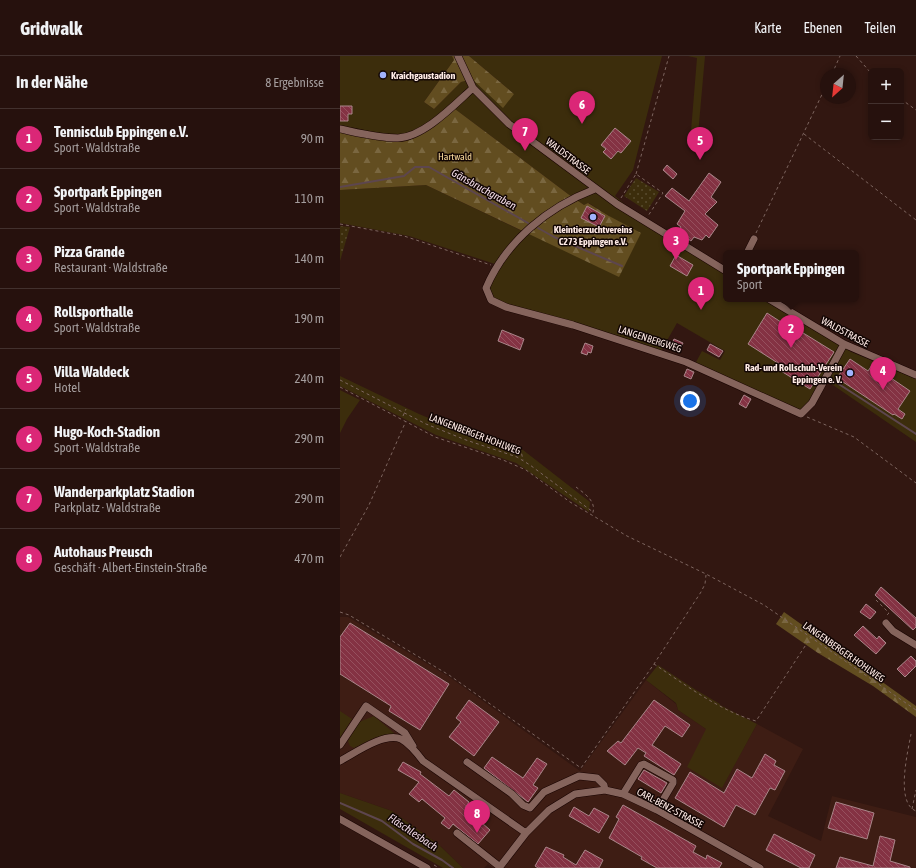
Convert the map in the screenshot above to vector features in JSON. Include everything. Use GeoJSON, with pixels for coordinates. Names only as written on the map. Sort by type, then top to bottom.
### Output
{"type":"FeatureCollection","features":[{"type":"Feature","properties":{"kind":"street","name":"WALDSTRASSE"},"geometry":{"type":"LineString","coordinates":[[458,56],[473,88],[509,124],[616,204],[723,269]]}},
{"type":"Feature","properties":{"kind":"street"},"geometry":{"type":"LineString","coordinates":[[340,129],[370,136],[399,138],[415,134],[446,113],[473,88]]}},
{"type":"Feature","properties":{"kind":"street","name":"LANGENBERGWEG"},"geometry":{"type":"LineString","coordinates":[[595,189],[580,195],[551,212],[520,236],[497,267],[486,288],[491,300],[506,307],[573,325],[686,362],[801,414]]}},
{"type":"Feature","properties":{"kind":"street"},"geometry":{"type":"LineString","coordinates":[[748,250],[754,239]]}},
{"type":"Feature","properties":{"kind":"street","name":"WALDSTRASSE"},"geometry":{"type":"LineString","coordinates":[[774,302],[844,344],[916,375]]}},
{"type":"Feature","properties":{"kind":"street"},"geometry":{"type":"LineString","coordinates":[[801,414],[812,403],[844,344]]}},
{"type":"Feature","properties":{"kind":"street"},"geometry":{"type":"LineString","coordinates":[[886,624],[893,631],[916,645]]}},
{"type":"Feature","properties":{"kind":"street"},"geometry":{"type":"LineString","coordinates":[[340,745],[366,706],[405,733],[423,761],[526,833]]}},
{"type":"Feature","properties":{"kind":"street"},"geometry":{"type":"LineString","coordinates":[[340,760],[380,740],[400,739],[415,750]]}},
{"type":"Feature","properties":{"kind":"street"},"geometry":{"type":"LineString","coordinates":[[467,762],[512,794],[523,805],[530,808],[544,792],[579,776],[597,778],[604,785],[605,790]]}},
{"type":"Feature","properties":{"kind":"street"},"geometry":{"type":"LineString","coordinates":[[623,794],[641,765],[644,764],[673,780],[673,783],[657,810]]}},
{"type":"Feature","properties":{"kind":"street","name":"CARL-BENZ-STRASSE"},"geometry":{"type":"LineString","coordinates":[[499,868],[526,833],[548,810],[575,794],[605,790],[623,794],[657,810],[760,868]]}},
{"type":"Feature","properties":{"kind":"street"},"geometry":{"type":"LineString","coordinates":[[340,819],[425,867]]}},
{"type":"Feature","properties":{"kind":"street"},"geometry":{"type":"LineString","coordinates":[[457,833],[499,868]]}},
{"type":"Feature","properties":{"kind":"path"},"geometry":{"type":"LineString","coordinates":[[616,204],[636,174],[668,56]]}},
{"type":"Feature","properties":{"kind":"path"},"geometry":{"type":"LineString","coordinates":[[835,68],[840,56]]}},
{"type":"Feature","properties":{"kind":"path"},"geometry":{"type":"LineString","coordinates":[[856,56],[868,70]]}},
{"type":"Feature","properties":{"kind":"path"},"geometry":{"type":"LineString","coordinates":[[754,239],[820,98]]}},
{"type":"Feature","properties":{"kind":"path"},"geometry":{"type":"LineString","coordinates":[[904,101],[916,110]]}},
{"type":"Feature","properties":{"kind":"path"},"geometry":{"type":"LineString","coordinates":[[803,133],[916,220]]}},
{"type":"Feature","properties":{"kind":"path"},"geometry":{"type":"LineString","coordinates":[[636,174],[663,193],[645,222]]}},
{"type":"Feature","properties":{"kind":"path"},"geometry":{"type":"LineString","coordinates":[[340,224],[404,236],[497,267]]}},
{"type":"Feature","properties":{"kind":"path","name":"LANGENBERGER HOHLWEG"},"geometry":{"type":"LineString","coordinates":[[340,380],[426,424],[524,461],[593,512]]}},
{"type":"Feature","properties":{"kind":"path","name":"LANGENBERGER HOHLWEG"},"geometry":{"type":"LineString","coordinates":[[340,388],[435,437],[496,457],[526,470],[592,516],[627,536],[706,574],[764,605],[916,710]]}},
{"type":"Feature","properties":{"kind":"path"},"geometry":{"type":"LineString","coordinates":[[402,419],[406,409]]}},
{"type":"Feature","properties":{"kind":"path"},"geometry":{"type":"LineString","coordinates":[[801,414],[854,437],[916,483]]}},
{"type":"Feature","properties":{"kind":"path"},"geometry":{"type":"LineString","coordinates":[[340,557],[369,505],[406,421]]}},
{"type":"Feature","properties":{"kind":"path"},"geometry":{"type":"LineString","coordinates":[[515,444],[521,451],[524,461]]}},
{"type":"Feature","properties":{"kind":"path"},"geometry":{"type":"LineString","coordinates":[[576,487],[592,502],[592,516]]}},
{"type":"Feature","properties":{"kind":"path"},"geometry":{"type":"LineString","coordinates":[[340,612],[349,615],[449,674],[581,768],[654,664],[701,592],[705,584],[706,574]]}},
{"type":"Feature","properties":{"kind":"path"},"geometry":{"type":"LineString","coordinates":[[876,600],[889,613],[886,616],[890,621],[886,624]]}},
{"type":"Feature","properties":{"kind":"path"},"geometry":{"type":"LineString","coordinates":[[654,664],[695,691],[741,716],[756,721],[811,637]]}},
{"type":"Feature","properties":{"kind":"path"},"geometry":{"type":"LineString","coordinates":[[911,734],[903,789],[912,810],[916,811]]}},
{"type":"Feature","properties":{"kind":"path"},"geometry":{"type":"LineString","coordinates":[[912,810],[916,790]]}},
{"type":"Feature","properties":{"kind":"shaded area"},"geometry":{"type":"Polygon","coordinates":[[[340,56],[452,56],[454,60],[424,102],[434,109],[461,82],[472,78],[514,94],[469,56],[662,56],[633,170],[615,196],[653,228],[723,272],[723,302],[772,302],[851,352],[916,379],[916,442],[827,381],[809,404],[798,411],[695,364],[702,351],[720,360],[725,351],[677,323],[661,351],[507,307],[493,299],[488,288],[499,267],[526,232],[609,216],[589,203],[584,205],[568,194],[455,109],[416,136],[340,132],[340,56]]]}},
{"type":"Feature","properties":{"kind":"shaded area"},"geometry":{"type":"Polygon","coordinates":[[[688,56],[705,56],[698,135],[691,131],[697,58],[688,56]]]}},
{"type":"Feature","properties":{"kind":"shaded area"},"geometry":{"type":"Polygon","coordinates":[[[636,178],[659,192],[647,211],[624,196],[636,178]]]}},
{"type":"Feature","properties":{"kind":"shaded area"},"geometry":{"type":"Polygon","coordinates":[[[426,185],[522,231],[495,264],[409,236],[340,223],[340,190],[426,185]]]}},
{"type":"Feature","properties":{"kind":"shaded area"},"geometry":{"type":"Polygon","coordinates":[[[340,226],[350,227],[340,261],[340,226]]]}},
{"type":"Feature","properties":{"kind":"shaded area"},"geometry":{"type":"Polygon","coordinates":[[[340,376],[419,414],[465,433],[523,450],[590,502],[589,512],[516,463],[436,435],[340,386],[340,376]]]}},
{"type":"Feature","properties":{"kind":"shaded area"},"geometry":{"type":"Polygon","coordinates":[[[340,390],[360,400],[347,419],[340,433],[340,390]]]}},
{"type":"Feature","properties":{"kind":"shaded area"},"geometry":{"type":"Polygon","coordinates":[[[340,617],[348,617],[448,676],[580,771],[646,680],[676,704],[678,710],[706,729],[722,787],[757,724],[803,749],[768,816],[821,841],[832,796],[916,817],[916,868],[493,868],[488,864],[484,868],[463,868],[438,844],[392,811],[340,793],[340,617]]]}},
{"type":"Feature","properties":{"kind":"shaded area"},"geometry":{"type":"Polygon","coordinates":[[[658,665],[720,705],[757,724],[722,788],[687,767],[706,729],[678,710],[676,703],[646,680],[658,665]]]}},
{"type":"Feature","properties":{"kind":"shaded area"},"geometry":{"type":"Polygon","coordinates":[[[340,711],[352,719],[340,738],[340,711]]]}},
{"type":"Feature","properties":{"kind":"shaded area"},"geometry":{"type":"Polygon","coordinates":[[[374,716],[394,733],[394,736],[376,737],[354,748],[350,746],[348,741],[359,722],[374,716]]]}},
{"type":"Feature","properties":{"kind":"shaded area"},"geometry":{"type":"Polygon","coordinates":[[[340,793],[392,811],[438,844],[463,868],[443,868],[340,809],[340,793]]]}},
{"type":"Feature","properties":{"kind":"green space"},"geometry":{"type":"Polygon","coordinates":[[[452,56],[469,56],[514,94],[503,108],[472,79],[461,82],[434,109],[424,102],[454,60],[452,56]]]}},
{"type":"Feature","properties":{"kind":"green space","name":"Hartwald"},"geometry":{"type":"Polygon","coordinates":[[[455,109],[584,205],[588,203],[641,233],[619,277],[426,185],[340,190],[340,132],[398,141],[455,109]]]}},
{"type":"Feature","properties":{"kind":"green space"},"geometry":{"type":"Polygon","coordinates":[[[784,612],[916,706],[916,717],[873,686],[818,653],[776,624],[784,612]]]}},
{"type":"Feature","properties":{"kind":"building"},"geometry":{"type":"Polygon","coordinates":[[[340,106],[352,106],[352,114],[348,114],[348,121],[340,121],[340,106]]]}},
{"type":"Feature","properties":{"kind":"building"},"geometry":{"type":"Polygon","coordinates":[[[615,128],[631,141],[621,153],[618,151],[611,159],[603,152],[606,149],[601,145],[615,128]]]}},
{"type":"Feature","properties":{"kind":"building"},"geometry":{"type":"Polygon","coordinates":[[[667,165],[677,174],[673,179],[663,170],[667,165]]]}},
{"type":"Feature","properties":{"kind":"building"},"geometry":{"type":"Polygon","coordinates":[[[709,173],[721,182],[711,197],[717,202],[705,214],[718,225],[709,238],[706,235],[702,240],[694,237],[691,241],[678,232],[681,227],[677,224],[685,211],[665,196],[672,188],[689,201],[709,173]]]}},
{"type":"Feature","properties":{"kind":"building","name":"Kleintierzuchtvereins C273 Eppingen e.V."},"geometry":{"type":"Polygon","coordinates":[[[587,206],[605,216],[599,227],[581,218],[587,206]]]}},
{"type":"Feature","properties":{"kind":"building"},"geometry":{"type":"Polygon","coordinates":[[[676,255],[693,265],[687,276],[670,266],[676,255]]]}},
{"type":"Feature","properties":{"kind":"building"},"geometry":{"type":"Polygon","coordinates":[[[767,313],[798,333],[800,331],[834,352],[810,389],[781,371],[784,367],[748,344],[767,313]]]}},
{"type":"Feature","properties":{"kind":"building"},"geometry":{"type":"Polygon","coordinates":[[[502,330],[524,339],[520,350],[498,341],[502,330]]]}},
{"type":"Feature","properties":{"kind":"building"},"geometry":{"type":"Polygon","coordinates":[[[674,339],[683,343],[679,351],[671,347],[674,339]]]}},
{"type":"Feature","properties":{"kind":"building"},"geometry":{"type":"Polygon","coordinates":[[[585,343],[593,346],[591,353],[588,352],[587,355],[581,353],[585,343]]]}},
{"type":"Feature","properties":{"kind":"building"},"geometry":{"type":"Polygon","coordinates":[[[710,344],[723,351],[719,357],[707,350],[710,344]]]}},
{"type":"Feature","properties":{"kind":"building"},"geometry":{"type":"Polygon","coordinates":[[[850,359],[868,371],[872,365],[910,391],[898,409],[905,414],[902,419],[894,414],[893,415],[837,378],[850,359]]]}},
{"type":"Feature","properties":{"kind":"building"},"geometry":{"type":"Polygon","coordinates":[[[687,369],[694,372],[691,379],[684,376],[687,369]]]}},
{"type":"Feature","properties":{"kind":"building"},"geometry":{"type":"Polygon","coordinates":[[[744,395],[751,399],[746,408],[739,404],[744,395]]]}},
{"type":"Feature","properties":{"kind":"building"},"geometry":{"type":"Polygon","coordinates":[[[881,587],[916,618],[916,627],[913,630],[875,595],[881,587]]]}},
{"type":"Feature","properties":{"kind":"building"},"geometry":{"type":"Polygon","coordinates":[[[866,604],[876,612],[870,619],[860,612],[866,604]]]}},
{"type":"Feature","properties":{"kind":"building"},"geometry":{"type":"Polygon","coordinates":[[[350,623],[449,684],[420,730],[389,711],[391,706],[340,674],[340,637],[350,623]]]}},
{"type":"Feature","properties":{"kind":"building"},"geometry":{"type":"Polygon","coordinates":[[[863,626],[877,639],[879,636],[886,643],[876,654],[854,635],[863,626]]]}},
{"type":"Feature","properties":{"kind":"building"},"geometry":{"type":"Polygon","coordinates":[[[911,656],[916,661],[916,666],[905,677],[897,669],[911,656]]]}},
{"type":"Feature","properties":{"kind":"building"},"geometry":{"type":"Polygon","coordinates":[[[469,700],[499,722],[474,756],[449,737],[461,722],[456,718],[469,700]]]}},
{"type":"Feature","properties":{"kind":"building"},"geometry":{"type":"Polygon","coordinates":[[[654,700],[690,725],[682,737],[665,726],[652,745],[681,764],[674,775],[644,756],[646,753],[638,748],[625,765],[607,751],[618,741],[621,743],[654,700]]]}},
{"type":"Feature","properties":{"kind":"building"},"geometry":{"type":"Polygon","coordinates":[[[765,754],[776,761],[774,765],[785,771],[775,790],[770,788],[755,815],[736,805],[724,827],[675,798],[690,772],[724,793],[737,769],[752,778],[765,754]]]}},
{"type":"Feature","properties":{"kind":"building"},"geometry":{"type":"Polygon","coordinates":[[[492,757],[523,778],[537,758],[547,764],[533,785],[538,788],[528,802],[484,768],[492,757]]]}},
{"type":"Feature","properties":{"kind":"building"},"geometry":{"type":"Polygon","coordinates":[[[403,762],[421,772],[420,774],[449,796],[454,790],[469,802],[465,808],[490,830],[478,844],[453,824],[449,829],[441,823],[445,818],[422,799],[419,802],[409,794],[419,782],[398,770],[403,762]]]}},
{"type":"Feature","properties":{"kind":"building"},"geometry":{"type":"Polygon","coordinates":[[[644,770],[667,783],[661,793],[638,779],[644,770]]]}},
{"type":"Feature","properties":{"kind":"building"},"geometry":{"type":"Polygon","coordinates":[[[836,802],[874,813],[867,839],[828,828],[836,802]]]}},
{"type":"Feature","properties":{"kind":"building"},"geometry":{"type":"Polygon","coordinates":[[[623,805],[696,846],[693,852],[706,859],[707,855],[722,863],[719,868],[657,868],[641,859],[642,857],[609,838],[619,819],[616,817],[623,805]]]}},
{"type":"Feature","properties":{"kind":"building"},"geometry":{"type":"Polygon","coordinates":[[[574,807],[589,816],[594,808],[609,816],[599,833],[569,816],[574,807]]]}},
{"type":"Feature","properties":{"kind":"building"},"geometry":{"type":"Polygon","coordinates":[[[774,834],[815,855],[809,868],[801,868],[766,850],[774,834]]]}},
{"type":"Feature","properties":{"kind":"building"},"geometry":{"type":"Polygon","coordinates":[[[880,836],[895,840],[890,861],[910,868],[836,868],[840,857],[873,866],[880,836]]]}},
{"type":"Feature","properties":{"kind":"building"},"geometry":{"type":"Polygon","coordinates":[[[546,847],[564,855],[563,857],[576,865],[585,850],[603,860],[599,868],[538,868],[535,866],[546,847]]]}},
{"type":"Feature","properties":{"kind":"waterway","name":"Gänsbruchgraben"},"geometry":{"type":"LineString","coordinates":[[340,187],[404,176],[415,167],[429,167],[528,223]]}},
{"type":"Feature","properties":{"kind":"waterway","name":"Gänsbruchgraben"},"geometry":{"type":"LineString","coordinates":[[538,228],[554,237],[622,266]]}},
{"type":"Feature","properties":{"kind":"waterway","name":"Gänsbruchgraben"},"geometry":{"type":"LineString","coordinates":[[834,381],[916,434]]}},
{"type":"Feature","properties":{"kind":"waterway","name":"Fläschlesbach"},"geometry":{"type":"LineString","coordinates":[[340,803],[382,821],[413,844],[442,860],[453,868]]}},
{"type":"Feature","properties":{"kind":"place","name":"Kraichgaustadion"},"geometry":{"type":"Point","coordinates":[383,75]}},
{"type":"Feature","properties":{"kind":"place","name":"Hugo-Koch-Stadion"},"geometry":{"type":"Point","coordinates":[582,124]}},
{"type":"Feature","properties":{"kind":"place","name":"Wanderparkplatz Stadion"},"geometry":{"type":"Point","coordinates":[525,151]}},
{"type":"Feature","properties":{"kind":"place","name":"Villa Waldeck"},"geometry":{"type":"Point","coordinates":[700,160]}},
{"type":"Feature","properties":{"kind":"place","name":"Kleintierzuchtvereins C273 Eppingen e.V."},"geometry":{"type":"Point","coordinates":[593,217]}},
{"type":"Feature","properties":{"kind":"place","name":"Pizza Grande"},"geometry":{"type":"Point","coordinates":[676,260]}},
{"type":"Feature","properties":{"kind":"place","name":"Tennisclub Eppingen e.V."},"geometry":{"type":"Point","coordinates":[701,310]}},
{"type":"Feature","properties":{"kind":"place","name":"Sportpark Eppingen"},"geometry":{"type":"Point","coordinates":[791,348]}},
{"type":"Feature","properties":{"kind":"place","name":"Rad- und Rollschuh-Verein Eppingen e. V."},"geometry":{"type":"Point","coordinates":[850,373]}},
{"type":"Feature","properties":{"kind":"place","name":"Rollsporthalle"},"geometry":{"type":"Point","coordinates":[883,390]}},
{"type":"Feature","properties":{"kind":"place","name":"Autohaus Preusch"},"geometry":{"type":"Point","coordinates":[477,833]}}]}
